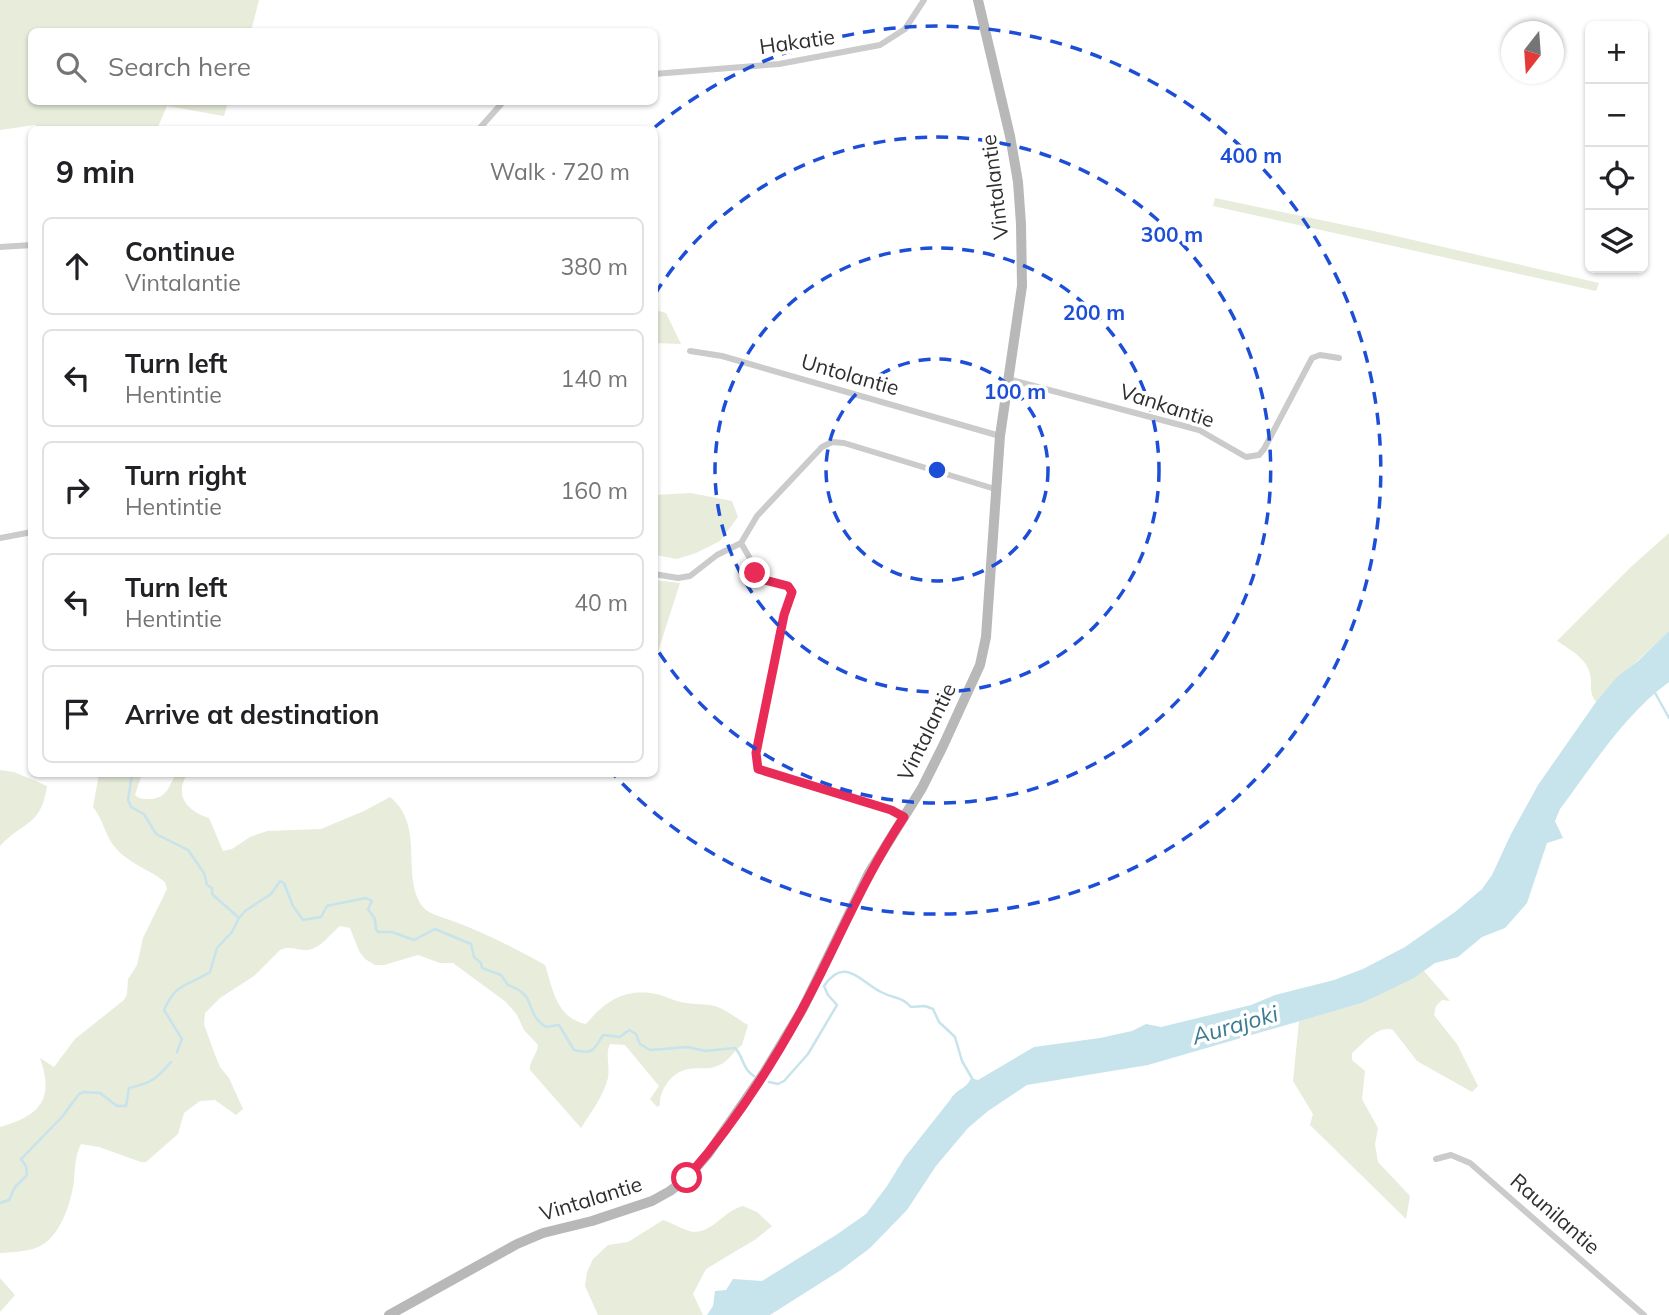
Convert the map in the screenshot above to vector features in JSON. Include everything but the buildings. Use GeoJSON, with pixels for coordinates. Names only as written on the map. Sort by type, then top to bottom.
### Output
{"type":"FeatureCollection","features":[{"type":"Feature","properties":{"kind":"street","name":"Hakatie"},"geometry":{"type":"LineString","coordinates":[[658,74],[790,63],[880,45],[905,29],[924,0]]}},
{"type":"Feature","properties":{"kind":"street","name":"Vintalantie"},"geometry":{"type":"LineString","coordinates":[[390,1315],[517,1244],[543,1233],[592,1221],[652,1201],[687,1178],[708,1154],[782,1045],[869,873],[922,788],[943,746],[982,656],[986,637],[1000,436],[1022,286],[1018,182],[978,0]]}},
{"type":"Feature","properties":{"kind":"street"},"geometry":{"type":"LineString","coordinates":[[482,126],[500,105]]}},
{"type":"Feature","properties":{"kind":"street"},"geometry":{"type":"LineString","coordinates":[[0,247],[28,245]]}},
{"type":"Feature","properties":{"kind":"street","name":"Untolantie"},"geometry":{"type":"LineString","coordinates":[[691,351],[722,356],[1000,436]]}},
{"type":"Feature","properties":{"kind":"street","name":"Vankantie"},"geometry":{"type":"LineString","coordinates":[[1008,379],[1199,430],[1242,455],[1253,457],[1259,456],[1264,449],[1312,358],[1320,355],[1339,358]]}},
{"type":"Feature","properties":{"kind":"street"},"geometry":{"type":"LineString","coordinates":[[658,575],[678,578],[690,576],[717,555],[741,543],[757,516],[822,446],[832,442],[844,443],[995,489]]}},
{"type":"Feature","properties":{"kind":"street"},"geometry":{"type":"LineString","coordinates":[[0,538],[28,533]]}},
{"type":"Feature","properties":{"kind":"street"},"geometry":{"type":"LineString","coordinates":[[741,543],[757,577],[788,586],[792,592],[784,615],[756,753],[758,769],[891,810],[904,817]]}},
{"type":"Feature","properties":{"kind":"street","name":"Raunilantie"},"geometry":{"type":"LineString","coordinates":[[1436,1160],[1451,1155],[1470,1163],[1644,1315]]}},
{"type":"Feature","properties":{"kind":"green space"},"geometry":{"type":"Polygon","coordinates":[[[0,0],[259,0],[252,28],[28,28],[28,105],[227,105],[224,116],[167,106],[158,126],[35,125],[0,130],[0,0]]]}},
{"type":"Feature","properties":{"kind":"green space"},"geometry":{"type":"Polygon","coordinates":[[[1215,198],[1383,233],[1599,283],[1596,291],[1213,206],[1215,198]]]}},
{"type":"Feature","properties":{"kind":"green space"},"geometry":{"type":"Polygon","coordinates":[[[658,311],[666,313],[681,344],[658,343],[658,311]]]}},
{"type":"Feature","properties":{"kind":"green space"},"geometry":{"type":"Polygon","coordinates":[[[691,493],[732,501],[738,517],[720,541],[696,553],[677,559],[658,556],[658,495],[691,493]]]}},
{"type":"Feature","properties":{"kind":"green space"},"geometry":{"type":"Polygon","coordinates":[[[1669,533],[1669,631],[1596,702],[1592,694],[1590,673],[1584,662],[1557,641],[1669,533]]]}},
{"type":"Feature","properties":{"kind":"green space"},"geometry":{"type":"Polygon","coordinates":[[[658,580],[680,583],[658,652],[658,580]]]}},
{"type":"Feature","properties":{"kind":"green space"},"geometry":{"type":"Polygon","coordinates":[[[0,770],[14,772],[47,786],[36,816],[0,846],[0,770]]]}},
{"type":"Feature","properties":{"kind":"green space"},"geometry":{"type":"Polygon","coordinates":[[[98,777],[141,777],[135,795],[152,799],[162,796],[174,777],[186,777],[182,789],[185,802],[194,811],[209,818],[223,851],[267,831],[321,829],[390,797],[401,809],[407,822],[413,881],[416,895],[423,907],[545,965],[557,1001],[568,1016],[586,1024],[616,998],[634,993],[656,994],[682,1002],[715,1006],[728,1012],[748,1025],[742,1045],[721,1064],[678,1073],[665,1087],[657,1107],[650,1099],[659,1086],[625,1045],[610,1044],[606,1085],[581,1128],[530,1070],[538,1045],[524,1030],[517,1015],[506,1002],[453,963],[440,963],[418,955],[375,965],[359,951],[350,928],[340,926],[313,949],[280,950],[254,976],[220,998],[205,1013],[204,1024],[215,1055],[243,1109],[236,1115],[215,1100],[200,1101],[184,1113],[178,1134],[146,1162],[81,1144],[76,1158],[70,1199],[58,1228],[38,1247],[0,1253],[0,1127],[25,1117],[40,1104],[46,1085],[40,1058],[54,1067],[75,1039],[124,1000],[128,979],[137,965],[143,938],[167,889],[165,882],[159,877],[119,852],[93,807],[98,777]]]}},
{"type":"Feature","properties":{"kind":"green space"},"geometry":{"type":"Polygon","coordinates":[[[1424,971],[1450,1001],[1442,1000],[1436,1006],[1434,1015],[1457,1044],[1478,1086],[1472,1092],[1417,1061],[1393,1030],[1376,1032],[1352,1053],[1352,1060],[1365,1071],[1362,1099],[1378,1128],[1375,1144],[1378,1162],[1410,1196],[1406,1219],[1310,1125],[1313,1114],[1293,1081],[1299,1021],[1362,1003],[1424,971]]]}},
{"type":"Feature","properties":{"kind":"green space"},"geometry":{"type":"Polygon","coordinates":[[[743,1206],[757,1212],[772,1226],[756,1239],[706,1269],[693,1294],[703,1315],[598,1315],[585,1286],[587,1272],[593,1259],[608,1245],[628,1242],[663,1220],[689,1231],[704,1230],[743,1206]]]}},
{"type":"Feature","properties":{"kind":"green space"},"geometry":{"type":"Polygon","coordinates":[[[0,1278],[15,1295],[0,1312],[0,1278]]]}},
{"type":"Feature","properties":{"kind":"water","name":"Aurajoki"},"geometry":{"type":"Polygon","coordinates":[[[1669,631],[1669,682],[1623,725],[1560,809],[1555,821],[1563,838],[1547,843],[1527,903],[1505,928],[1482,937],[1458,957],[1435,963],[1414,978],[1362,1003],[1148,1065],[1027,1085],[968,1128],[936,1166],[907,1210],[870,1248],[841,1270],[770,1315],[707,1315],[713,1306],[715,1291],[726,1290],[733,1279],[762,1281],[866,1214],[905,1157],[953,1096],[971,1078],[978,1080],[1034,1047],[1100,1038],[1132,1031],[1146,1024],[1161,1027],[1251,1005],[1275,995],[1334,980],[1363,969],[1405,947],[1455,912],[1482,889],[1492,875],[1538,785],[1596,702],[1617,677],[1669,631]]]}},
{"type":"Feature","properties":{"kind":"waterway"},"geometry":{"type":"LineString","coordinates":[[1654,691],[1669,718]]}},
{"type":"Feature","properties":{"kind":"waterway"},"geometry":{"type":"LineString","coordinates":[[132,777],[128,800],[131,807],[144,814],[156,834],[188,850],[204,873],[207,885],[212,888],[212,894],[239,918]]}},
{"type":"Feature","properties":{"kind":"waterway"},"geometry":{"type":"LineString","coordinates":[[177,1052],[182,1039],[164,1010],[173,994],[210,972],[217,948],[232,932],[239,918],[271,894],[280,881],[284,883],[293,906],[303,920],[321,917],[327,906],[366,898],[372,901],[368,909],[375,919],[378,932],[392,932],[414,940],[435,929],[471,944],[474,957],[481,963],[482,968],[501,975],[508,985],[524,994],[535,1016],[546,1027],[559,1025],[574,1050],[589,1051],[595,1048],[603,1035],[620,1037],[629,1030],[636,1034],[640,1044],[650,1050],[688,1047],[705,1051],[735,1048],[747,1070],[754,1076]]}},
{"type":"Feature","properties":{"kind":"waterway"},"geometry":{"type":"LineString","coordinates":[[769,1082],[778,1084],[784,1081],[808,1054],[837,1005],[824,986],[831,977],[845,972],[859,977],[911,1007],[925,1006],[933,1009],[939,1022],[955,1037],[962,1061],[973,1080]]}},
{"type":"Feature","properties":{"kind":"waterway"},"geometry":{"type":"LineString","coordinates":[[0,1203],[9,1200],[15,1187],[27,1175],[26,1166],[21,1159],[62,1117],[79,1094],[100,1093],[117,1106],[126,1106],[129,1088],[153,1080],[171,1062]]}},
{"type":"Feature","properties":{"kind":"route"},"geometry":{"type":"LineString","coordinates":[[687,1178],[708,1154],[782,1045],[869,873],[904,817],[891,810],[758,769],[756,753],[784,615],[792,592],[788,586],[761,579],[755,573]]}}]}
